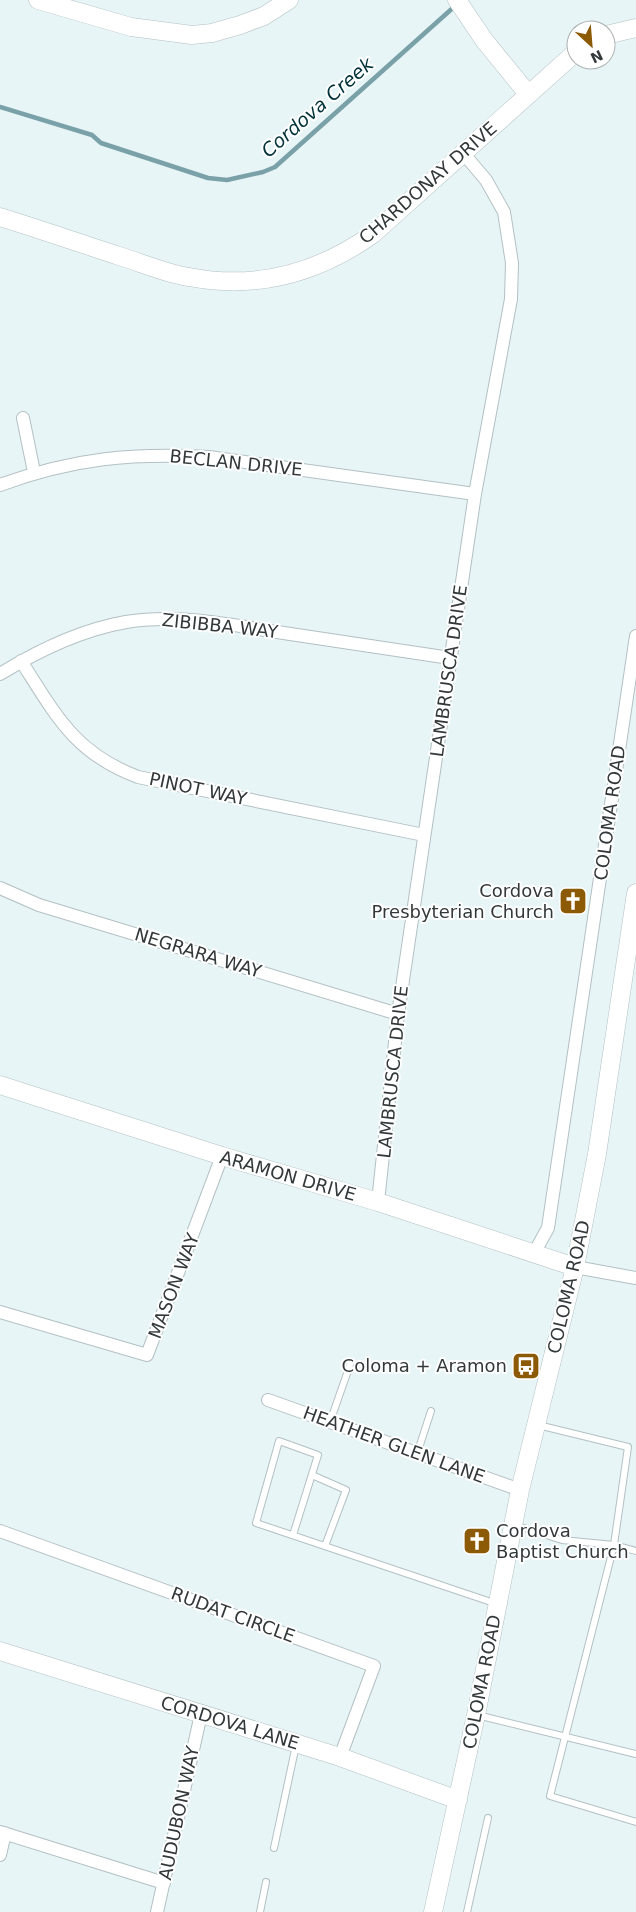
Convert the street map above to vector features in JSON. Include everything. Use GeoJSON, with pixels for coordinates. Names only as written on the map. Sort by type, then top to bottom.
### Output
{"type":"FeatureCollection","features":[{"type":"Feature","properties":{"kind":"street"},"geometry":{"type":"LineString","coordinates":[[38,0],[64,4],[132,27],[192,35],[212,33],[240,25],[285,1]]}},
{"type":"Feature","properties":{"kind":"street"},"geometry":{"type":"LineString","coordinates":[[459,3],[484,40],[528,94]]}},
{"type":"Feature","properties":{"kind":"street"},"geometry":{"type":"LineString","coordinates":[[616,31],[636,28]]}},
{"type":"Feature","properties":{"kind":"street","name":"CHARDONAY DRIVE"},"geometry":{"type":"LineString","coordinates":[[0,217],[188,277],[236,282],[261,280],[305,271],[349,251],[373,234],[566,61]]}},
{"type":"Feature","properties":{"kind":"street","name":"LAMBRUSCA DRIVE"},"geometry":{"type":"LineString","coordinates":[[378,1202],[398,1014],[474,494],[512,299],[512,263],[504,212],[486,180],[463,153]]}},
{"type":"Feature","properties":{"kind":"street"},"geometry":{"type":"LineString","coordinates":[[23,418],[34,472]]}},
{"type":"Feature","properties":{"kind":"street","name":"BECLAN DRIVE"},"geometry":{"type":"LineString","coordinates":[[0,485],[34,472],[92,459],[134,455],[184,455],[474,494]]}},
{"type":"Feature","properties":{"kind":"street","name":"ZIBIBBA WAY"},"geometry":{"type":"LineString","coordinates":[[0,674],[21,661],[64,640],[93,630],[125,622],[168,619],[197,620],[450,658]]}},
{"type":"Feature","properties":{"kind":"street","name":"COLOMA ROAD"},"geometry":{"type":"LineString","coordinates":[[534,1253],[548,1228],[636,636]]}},
{"type":"Feature","properties":{"kind":"street","name":"PINOT WAY"},"geometry":{"type":"LineString","coordinates":[[21,661],[64,726],[85,748],[119,770],[138,777],[424,835]]}},
{"type":"Feature","properties":{"kind":"street","name":"NEGRARA WAY"},"geometry":{"type":"LineString","coordinates":[[0,888],[39,905],[398,1014]]}},
{"type":"Feature","properties":{"kind":"street","name":"COLOMA ROAD"},"geometry":{"type":"LineString","coordinates":[[433,1912],[476,1714],[520,1490],[575,1267],[597,1154],[634,925],[636,893]]}},
{"type":"Feature","properties":{"kind":"street","name":"ARAMON DRIVE"},"geometry":{"type":"LineString","coordinates":[[0,1085],[222,1156],[378,1202],[575,1267]]}},
{"type":"Feature","properties":{"kind":"street","name":"MASON WAY"},"geometry":{"type":"LineString","coordinates":[[0,1312],[147,1355],[222,1156]]}},
{"type":"Feature","properties":{"kind":"street"},"geometry":{"type":"LineString","coordinates":[[575,1267],[636,1278]]}},
{"type":"Feature","properties":{"kind":"street","name":"HEATHER GLEN LANE"},"geometry":{"type":"LineString","coordinates":[[268,1400],[520,1490]]}},
{"type":"Feature","properties":{"kind":"street","name":"RUDAT CIRCLE"},"geometry":{"type":"LineString","coordinates":[[0,1531],[374,1666],[340,1757]]}},
{"type":"Feature","properties":{"kind":"street","name":"CORDOVA LANE"},"geometry":{"type":"LineString","coordinates":[[0,1651],[340,1757],[458,1800]]}},
{"type":"Feature","properties":{"kind":"street","name":"AUDUBON WAY"},"geometry":{"type":"LineString","coordinates":[[157,1912],[201,1714]]}},
{"type":"Feature","properties":{"kind":"street"},"geometry":{"type":"LineString","coordinates":[[0,1855],[2,1833],[164,1883]]}},
{"type":"Feature","properties":{"kind":"lane"},"geometry":{"type":"LineString","coordinates":[[330,1422],[351,1362]]}},
{"type":"Feature","properties":{"kind":"lane"},"geometry":{"type":"LineString","coordinates":[[417,1454],[431,1411]]}},
{"type":"Feature","properties":{"kind":"lane"},"geometry":{"type":"LineString","coordinates":[[537,1424],[628,1447],[614,1546],[563,1737],[550,1796],[636,1822]]}},
{"type":"Feature","properties":{"kind":"lane"},"geometry":{"type":"LineString","coordinates":[[293,1535],[318,1456],[279,1441],[256,1523],[498,1604]]}},
{"type":"Feature","properties":{"kind":"lane"},"geometry":{"type":"LineString","coordinates":[[312,1475],[346,1490],[326,1546]]}},
{"type":"Feature","properties":{"kind":"lane"},"geometry":{"type":"LineString","coordinates":[[513,1524],[562,1540],[636,1550]]}},
{"type":"Feature","properties":{"kind":"lane"},"geometry":{"type":"LineString","coordinates":[[476,1714],[636,1754]]}},
{"type":"Feature","properties":{"kind":"lane"},"geometry":{"type":"LineString","coordinates":[[274,1848],[297,1744]]}},
{"type":"Feature","properties":{"kind":"lane"},"geometry":{"type":"LineString","coordinates":[[466,1912],[488,1818]]}},
{"type":"Feature","properties":{"kind":"lane"},"geometry":{"type":"LineString","coordinates":[[260,1912],[266,1882]]}},
{"type":"Feature","properties":{"kind":"waterway","name":"Cordova Creek"},"geometry":{"type":"LineString","coordinates":[[0,107],[92,135],[101,143],[208,178],[227,180],[263,172],[275,167],[455,6]]}},
{"type":"Feature","properties":{"kind":"place","name":"Cordova Presbyterian Church"},"geometry":{"type":"Point","coordinates":[573,901]}},
{"type":"Feature","properties":{"kind":"place","name":"Coloma + Aramon"},"geometry":{"type":"Point","coordinates":[526,1366]}},
{"type":"Feature","properties":{"kind":"place","name":"Cordova Baptist Church"},"geometry":{"type":"Point","coordinates":[477,1541]}}]}
